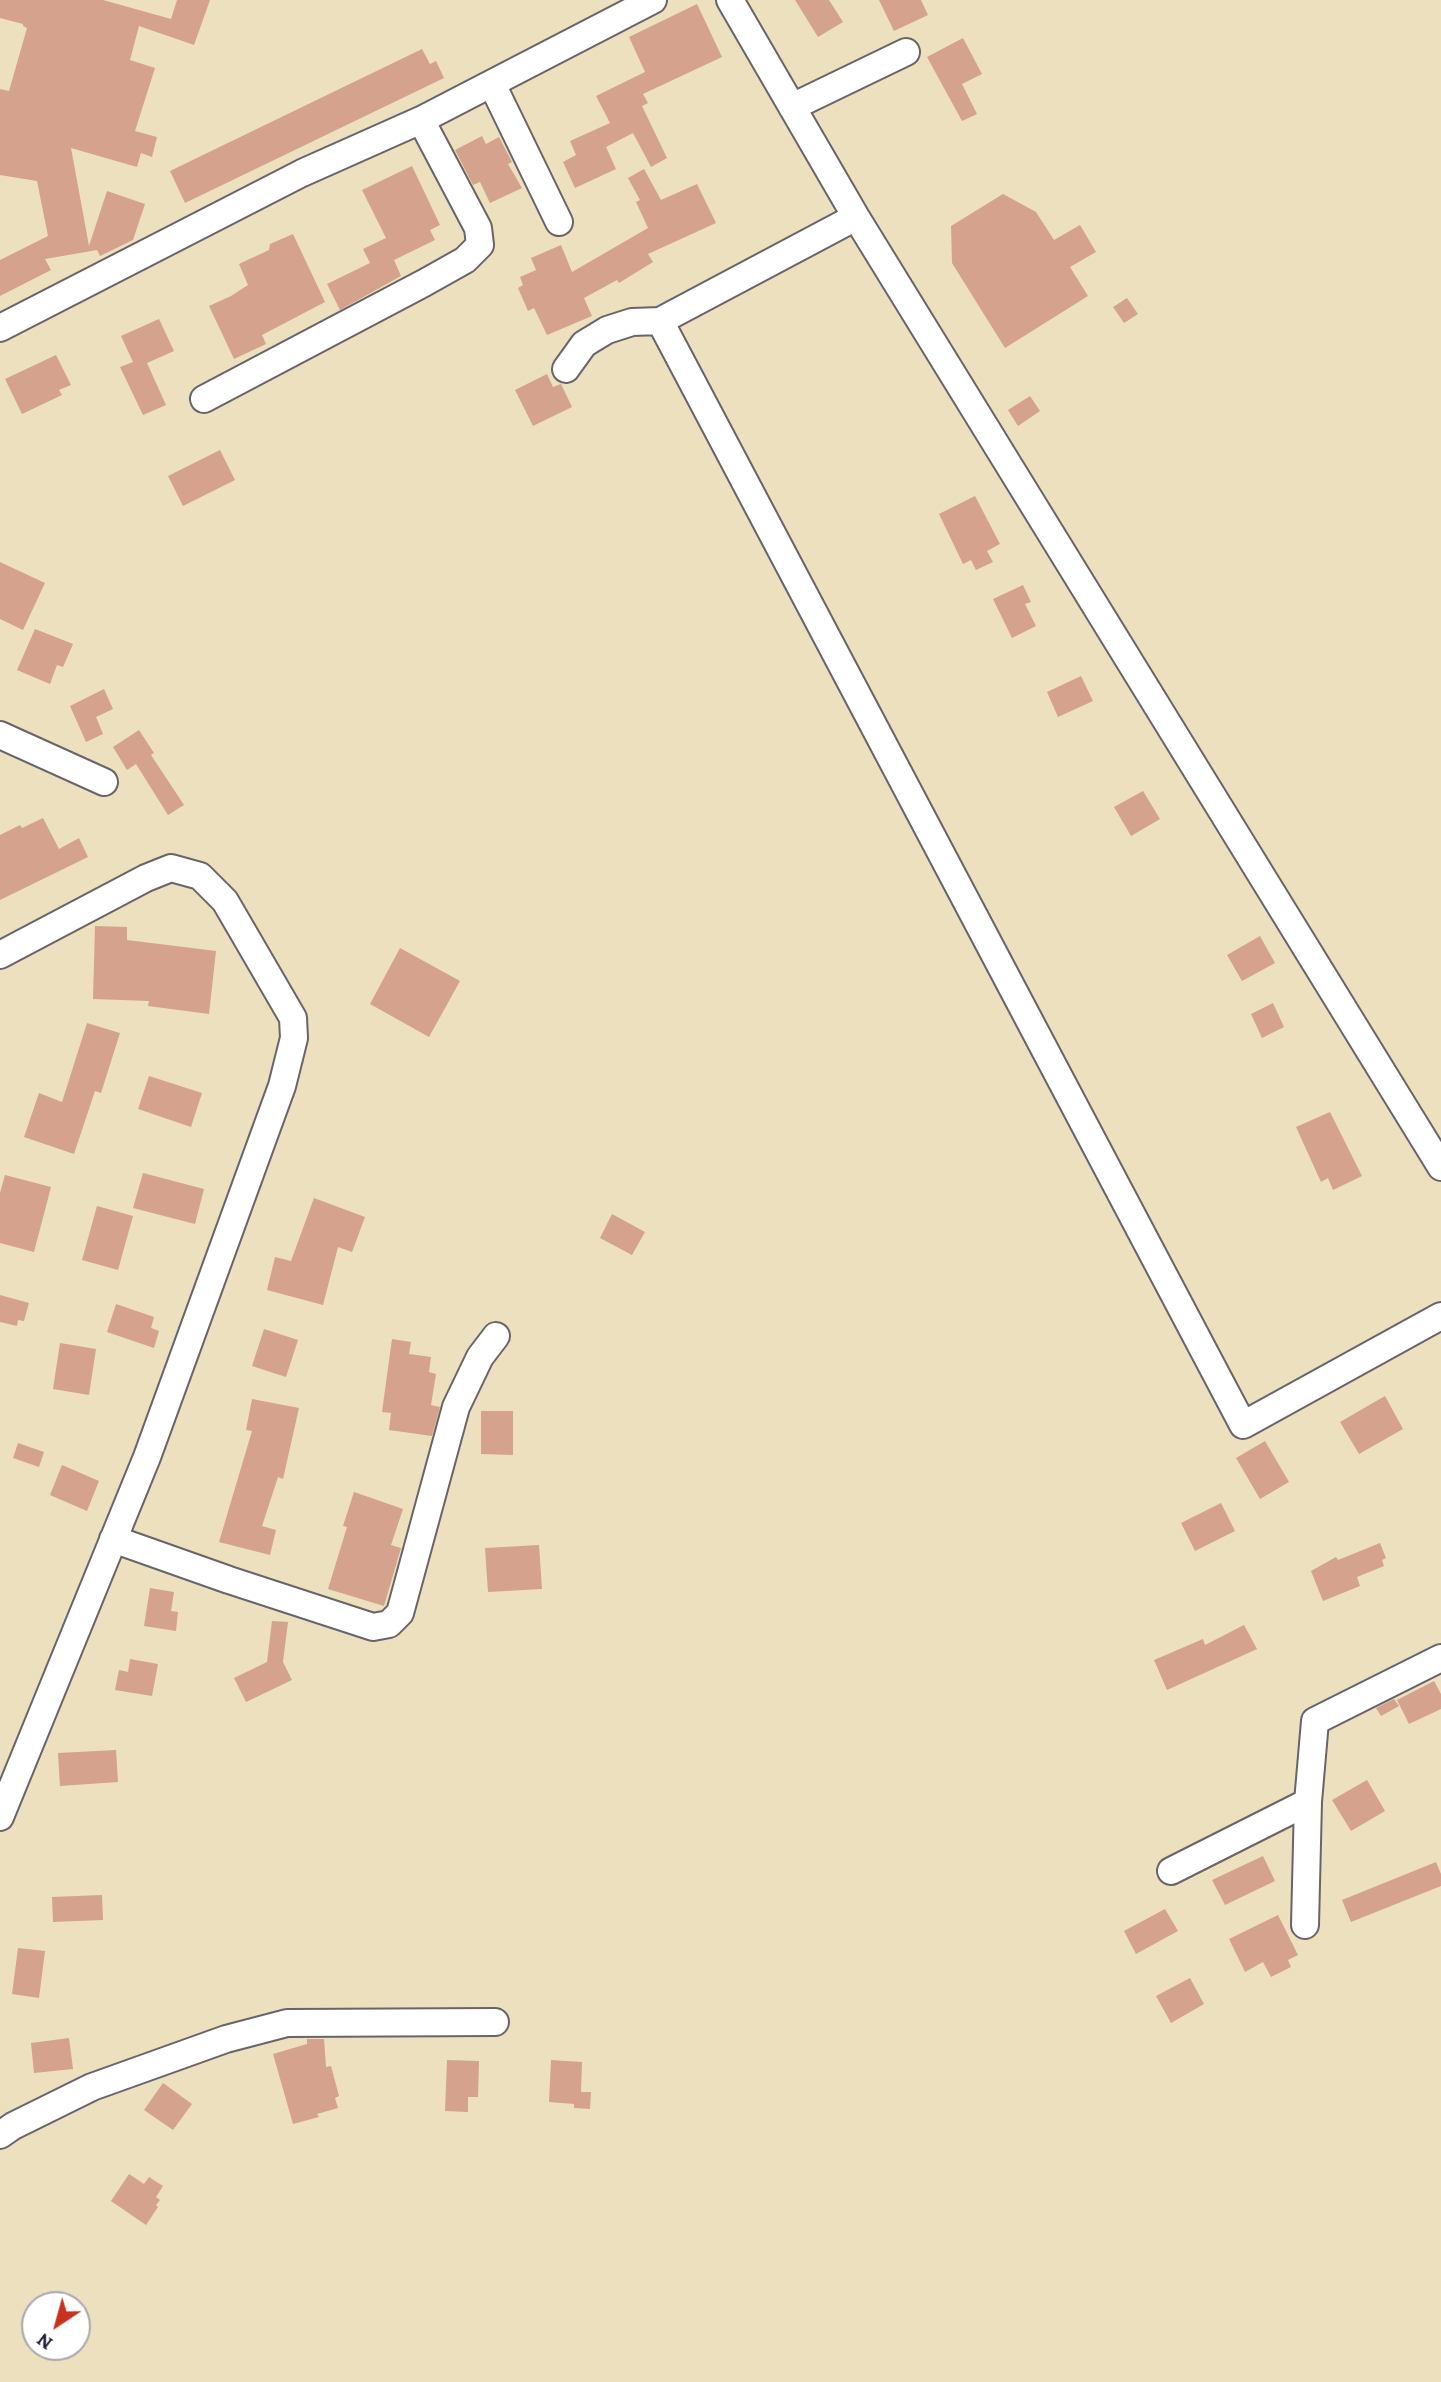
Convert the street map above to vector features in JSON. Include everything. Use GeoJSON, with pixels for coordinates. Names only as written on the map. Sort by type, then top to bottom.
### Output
{"type":"FeatureCollection","features":[{"type":"Feature","properties":{"kind":"street"},"geometry":{"type":"LineString","coordinates":[[0,328],[302,173],[421,120],[653,0]]}},
{"type":"Feature","properties":{"kind":"street"},"geometry":{"type":"LineString","coordinates":[[730,0],[856,217],[1441,1167]]}},
{"type":"Feature","properties":{"kind":"street"},"geometry":{"type":"LineString","coordinates":[[792,107],[906,52]]}},
{"type":"Feature","properties":{"kind":"street"},"geometry":{"type":"LineString","coordinates":[[492,83],[559,222]]}},
{"type":"Feature","properties":{"kind":"street"},"geometry":{"type":"LineString","coordinates":[[204,399],[424,283],[465,260],[480,245],[478,228],[421,120]]}},
{"type":"Feature","properties":{"kind":"street"},"geometry":{"type":"LineString","coordinates":[[566,369],[584,344],[607,330],[632,322],[660,321],[856,217]]}},
{"type":"Feature","properties":{"kind":"street"},"geometry":{"type":"LineString","coordinates":[[660,321],[1243,1425],[1441,1317]]}},
{"type":"Feature","properties":{"kind":"street"},"geometry":{"type":"LineString","coordinates":[[0,735],[104,782]]}},
{"type":"Feature","properties":{"kind":"street"},"geometry":{"type":"LineString","coordinates":[[0,955],[146,878],[171,868],[200,876],[225,901],[293,1018],[294,1038],[282,1086],[147,1457],[0,1817]]}},
{"type":"Feature","properties":{"kind":"street"},"geometry":{"type":"LineString","coordinates":[[113,1539],[373,1627],[389,1624],[400,1612],[456,1407],[480,1357],[496,1336]]}},
{"type":"Feature","properties":{"kind":"street"},"geometry":{"type":"LineString","coordinates":[[1305,1925],[1308,1802],[1315,1721],[1441,1658]]}},
{"type":"Feature","properties":{"kind":"street"},"geometry":{"type":"LineString","coordinates":[[1171,1871],[1308,1802]]}},
{"type":"Feature","properties":{"kind":"street"},"geometry":{"type":"LineString","coordinates":[[0,2135],[92,2087],[226,2039],[287,2023],[495,2022]]}},
{"type":"Feature","properties":{"kind":"building"},"geometry":{"type":"Polygon","coordinates":[[[0,0],[103,0],[171,19],[177,0],[210,0],[194,45],[139,26],[130,60],[155,68],[135,131],[157,137],[152,157],[141,153],[137,167],[71,148],[89,246],[107,191],[145,204],[133,240],[100,256],[97,250],[45,259],[51,270],[0,296],[0,260],[48,236],[37,181],[0,175],[0,89],[9,91],[27,28],[23,24],[0,18],[0,0]]]}},
{"type":"Feature","properties":{"kind":"building"},"geometry":{"type":"Polygon","coordinates":[[[795,0],[829,0],[843,22],[818,37],[795,0]]]}},
{"type":"Feature","properties":{"kind":"building"},"geometry":{"type":"Polygon","coordinates":[[[879,0],[921,0],[928,15],[894,31],[879,0]]]}},
{"type":"Feature","properties":{"kind":"building"},"geometry":{"type":"Polygon","coordinates":[[[697,4],[722,57],[643,94],[648,103],[642,106],[667,158],[651,167],[633,133],[606,147],[616,169],[575,188],[563,162],[576,155],[570,141],[610,123],[596,96],[645,72],[629,37],[697,4]]]}},
{"type":"Feature","properties":{"kind":"building"},"geometry":{"type":"Polygon","coordinates":[[[963,38],[982,74],[962,84],[977,114],[962,121],[927,57],[963,38]]]}},
{"type":"Feature","properties":{"kind":"building"},"geometry":{"type":"Polygon","coordinates":[[[422,49],[430,64],[436,61],[444,78],[185,203],[170,171],[422,49]]]}},
{"type":"Feature","properties":{"kind":"building"},"geometry":{"type":"Polygon","coordinates":[[[482,136],[486,144],[499,137],[512,162],[508,164],[522,188],[490,203],[480,182],[473,185],[455,150],[482,136]]]}},
{"type":"Feature","properties":{"kind":"building"},"geometry":{"type":"Polygon","coordinates":[[[412,166],[440,225],[430,230],[435,240],[394,260],[401,276],[340,310],[327,284],[370,263],[363,249],[386,238],[362,190],[412,166]]]}},
{"type":"Feature","properties":{"kind":"building"},"geometry":{"type":"Polygon","coordinates":[[[644,169],[661,200],[697,184],[716,223],[648,254],[653,262],[619,283],[617,280],[584,298],[592,316],[547,335],[534,308],[528,311],[518,288],[523,285],[520,277],[536,270],[531,258],[561,245],[572,272],[648,228],[636,202],[640,200],[628,178],[644,169]]]}},
{"type":"Feature","properties":{"kind":"building"},"geometry":{"type":"Polygon","coordinates":[[[1003,194],[1036,212],[1054,240],[1080,225],[1096,252],[1070,267],[1088,296],[1005,348],[952,263],[951,226],[1003,194]]]}},
{"type":"Feature","properties":{"kind":"building"},"geometry":{"type":"Polygon","coordinates":[[[293,234],[325,302],[262,335],[266,344],[234,359],[209,306],[248,285],[239,264],[269,250],[270,244],[293,234]]]}},
{"type":"Feature","properties":{"kind":"building"},"geometry":{"type":"Polygon","coordinates":[[[1127,298],[1138,314],[1124,323],[1113,307],[1127,298]]]}},
{"type":"Feature","properties":{"kind":"building"},"geometry":{"type":"Polygon","coordinates":[[[159,319],[174,351],[147,363],[166,405],[143,415],[120,367],[133,362],[121,336],[159,319]]]}},
{"type":"Feature","properties":{"kind":"building"},"geometry":{"type":"Polygon","coordinates":[[[56,355],[71,385],[59,390],[62,395],[22,414],[5,379],[56,355]]]}},
{"type":"Feature","properties":{"kind":"building"},"geometry":{"type":"Polygon","coordinates":[[[547,374],[553,387],[561,384],[572,407],[533,426],[515,390],[547,374]]]}},
{"type":"Feature","properties":{"kind":"building"},"geometry":{"type":"Polygon","coordinates":[[[1030,396],[1040,411],[1018,426],[1008,410],[1030,396]]]}},
{"type":"Feature","properties":{"kind":"building"},"geometry":{"type":"Polygon","coordinates":[[[220,450],[235,480],[183,506],[168,476],[220,450]]]}},
{"type":"Feature","properties":{"kind":"building"},"geometry":{"type":"Polygon","coordinates":[[[975,496],[1000,544],[987,551],[993,562],[976,570],[971,560],[963,564],[939,514],[975,496]]]}},
{"type":"Feature","properties":{"kind":"building"},"geometry":{"type":"Polygon","coordinates":[[[0,562],[45,583],[23,630],[0,619],[0,562]]]}},
{"type":"Feature","properties":{"kind":"building"},"geometry":{"type":"Polygon","coordinates":[[[1023,585],[1031,602],[1025,604],[1036,626],[1012,638],[993,599],[1023,585]]]}},
{"type":"Feature","properties":{"kind":"building"},"geometry":{"type":"Polygon","coordinates":[[[35,629],[73,644],[63,667],[57,665],[50,684],[17,670],[35,629]]]}},
{"type":"Feature","properties":{"kind":"building"},"geometry":{"type":"Polygon","coordinates":[[[1081,676],[1093,701],[1058,717],[1047,692],[1081,676]]]}},
{"type":"Feature","properties":{"kind":"building"},"geometry":{"type":"Polygon","coordinates":[[[104,689],[113,709],[96,717],[103,734],[86,742],[70,706],[104,689]]]}},
{"type":"Feature","properties":{"kind":"building"},"geometry":{"type":"Polygon","coordinates":[[[139,730],[154,753],[151,755],[184,805],[168,815],[136,764],[127,770],[113,747],[139,730]]]}},
{"type":"Feature","properties":{"kind":"building"},"geometry":{"type":"Polygon","coordinates":[[[1143,791],[1160,819],[1131,836],[1114,807],[1143,791]]]}},
{"type":"Feature","properties":{"kind":"building"},"geometry":{"type":"Polygon","coordinates":[[[43,818],[59,849],[79,838],[88,857],[0,900],[0,835],[43,818]]]}},
{"type":"Feature","properties":{"kind":"building"},"geometry":{"type":"Polygon","coordinates":[[[95,926],[127,927],[127,940],[216,951],[209,1014],[148,1006],[149,1001],[93,999],[95,926]]]}},
{"type":"Feature","properties":{"kind":"building"},"geometry":{"type":"Polygon","coordinates":[[[1260,936],[1275,963],[1242,981],[1227,955],[1260,936]]]}},
{"type":"Feature","properties":{"kind":"building"},"geometry":{"type":"Polygon","coordinates":[[[400,948],[460,981],[429,1037],[370,1004],[400,948]]]}},
{"type":"Feature","properties":{"kind":"building"},"geometry":{"type":"Polygon","coordinates":[[[1273,1003],[1284,1027],[1262,1038],[1251,1014],[1273,1003]]]}},
{"type":"Feature","properties":{"kind":"building"},"geometry":{"type":"Polygon","coordinates":[[[87,1023],[120,1033],[101,1093],[95,1091],[74,1154],[24,1137],[39,1093],[62,1102],[87,1023]]]}},
{"type":"Feature","properties":{"kind":"building"},"geometry":{"type":"Polygon","coordinates":[[[149,1076],[202,1093],[191,1127],[138,1109],[149,1076]]]}},
{"type":"Feature","properties":{"kind":"building"},"geometry":{"type":"Polygon","coordinates":[[[1330,1112],[1362,1176],[1333,1190],[1328,1178],[1321,1182],[1296,1127],[1330,1112]]]}},
{"type":"Feature","properties":{"kind":"building"},"geometry":{"type":"Polygon","coordinates":[[[143,1173],[204,1189],[195,1224],[133,1208],[143,1173]]]}},
{"type":"Feature","properties":{"kind":"building"},"geometry":{"type":"Polygon","coordinates":[[[5,1175],[51,1187],[34,1252],[0,1243],[0,1193],[5,1175]]]}},
{"type":"Feature","properties":{"kind":"building"},"geometry":{"type":"Polygon","coordinates":[[[314,1198],[365,1217],[352,1252],[338,1247],[323,1305],[267,1290],[275,1257],[291,1261],[314,1198]]]}},
{"type":"Feature","properties":{"kind":"building"},"geometry":{"type":"Polygon","coordinates":[[[97,1206],[133,1216],[118,1270],[82,1260],[97,1206]]]}},
{"type":"Feature","properties":{"kind":"building"},"geometry":{"type":"Polygon","coordinates":[[[612,1214],[645,1232],[632,1255],[600,1238],[612,1214]]]}},
{"type":"Feature","properties":{"kind":"building"},"geometry":{"type":"Polygon","coordinates":[[[0,1295],[29,1303],[24,1321],[18,1320],[17,1326],[0,1322],[0,1295]]]}},
{"type":"Feature","properties":{"kind":"building"},"geometry":{"type":"Polygon","coordinates":[[[116,1304],[154,1317],[151,1328],[159,1331],[154,1348],[107,1332],[116,1304]]]}},
{"type":"Feature","properties":{"kind":"building"},"geometry":{"type":"Polygon","coordinates":[[[264,1329],[298,1340],[286,1377],[252,1366],[264,1329]]]}},
{"type":"Feature","properties":{"kind":"building"},"geometry":{"type":"Polygon","coordinates":[[[392,1339],[411,1342],[409,1354],[431,1357],[429,1372],[436,1374],[431,1405],[440,1407],[432,1436],[389,1430],[391,1413],[382,1412],[392,1339]]]}},
{"type":"Feature","properties":{"kind":"building"},"geometry":{"type":"Polygon","coordinates":[[[60,1343],[96,1349],[89,1395],[53,1389],[60,1343]]]}},
{"type":"Feature","properties":{"kind":"building"},"geometry":{"type":"Polygon","coordinates":[[[1385,1396],[1403,1429],[1359,1454],[1340,1422],[1385,1396]]]}},
{"type":"Feature","properties":{"kind":"building"},"geometry":{"type":"Polygon","coordinates":[[[252,1399],[299,1408],[283,1479],[278,1477],[262,1526],[276,1530],[270,1555],[219,1542],[252,1431],[246,1430],[252,1399]]]}},
{"type":"Feature","properties":{"kind":"building"},"geometry":{"type":"Polygon","coordinates":[[[481,1411],[513,1411],[513,1455],[481,1454],[481,1411]]]}},
{"type":"Feature","properties":{"kind":"building"},"geometry":{"type":"Polygon","coordinates":[[[1265,1441],[1289,1482],[1260,1499],[1236,1458],[1265,1441]]]}},
{"type":"Feature","properties":{"kind":"building"},"geometry":{"type":"Polygon","coordinates":[[[18,1443],[44,1452],[39,1467],[13,1458],[18,1443]]]}},
{"type":"Feature","properties":{"kind":"building"},"geometry":{"type":"Polygon","coordinates":[[[62,1465],[99,1481],[87,1511],[50,1495],[62,1465]]]}},
{"type":"Feature","properties":{"kind":"building"},"geometry":{"type":"Polygon","coordinates":[[[354,1492],[403,1509],[391,1545],[401,1548],[384,1606],[328,1589],[347,1527],[343,1526],[354,1492]]]}},
{"type":"Feature","properties":{"kind":"building"},"geometry":{"type":"Polygon","coordinates":[[[1221,1503],[1235,1531],[1195,1551],[1181,1523],[1221,1503]]]}},
{"type":"Feature","properties":{"kind":"building"},"geometry":{"type":"Polygon","coordinates":[[[1380,1543],[1386,1558],[1382,1560],[1384,1566],[1357,1577],[1360,1586],[1323,1601],[1311,1571],[1336,1557],[1338,1560],[1380,1543]]]}},
{"type":"Feature","properties":{"kind":"building"},"geometry":{"type":"Polygon","coordinates":[[[539,1545],[542,1589],[488,1592],[485,1548],[539,1545]]]}},
{"type":"Feature","properties":{"kind":"building"},"geometry":{"type":"Polygon","coordinates":[[[150,1588],[174,1592],[171,1611],[178,1612],[176,1631],[144,1626],[150,1588]]]}},
{"type":"Feature","properties":{"kind":"building"},"geometry":{"type":"Polygon","coordinates":[[[272,1621],[288,1622],[283,1662],[292,1680],[246,1702],[234,1678],[267,1662],[272,1621]]]}},
{"type":"Feature","properties":{"kind":"building"},"geometry":{"type":"Polygon","coordinates":[[[1244,1625],[1257,1649],[1167,1690],[1154,1660],[1203,1639],[1205,1645],[1244,1625]]]}},
{"type":"Feature","properties":{"kind":"building"},"geometry":{"type":"Polygon","coordinates":[[[130,1659],[158,1664],[152,1696],[115,1690],[119,1670],[128,1672],[130,1659]]]}},
{"type":"Feature","properties":{"kind":"building"},"geometry":{"type":"Polygon","coordinates":[[[1434,1681],[1441,1694],[1441,1709],[1409,1724],[1397,1700],[1434,1681]]]}},
{"type":"Feature","properties":{"kind":"building"},"geometry":{"type":"Polygon","coordinates":[[[1394,1699],[1399,1706],[1381,1716],[1376,1708],[1394,1699]]]}},
{"type":"Feature","properties":{"kind":"building"},"geometry":{"type":"Polygon","coordinates":[[[116,1750],[118,1782],[60,1786],[58,1753],[116,1750]]]}},
{"type":"Feature","properties":{"kind":"building"},"geometry":{"type":"Polygon","coordinates":[[[1367,1780],[1385,1811],[1351,1831],[1332,1800],[1367,1780]]]}},
{"type":"Feature","properties":{"kind":"building"},"geometry":{"type":"Polygon","coordinates":[[[1263,1856],[1275,1881],[1225,1905],[1212,1880],[1263,1856]]]}},
{"type":"Feature","properties":{"kind":"building"},"geometry":{"type":"Polygon","coordinates":[[[1436,1862],[1441,1874],[1441,1886],[1351,1922],[1342,1900],[1436,1862]]]}},
{"type":"Feature","properties":{"kind":"building"},"geometry":{"type":"Polygon","coordinates":[[[102,1895],[103,1920],[53,1922],[52,1897],[102,1895]]]}},
{"type":"Feature","properties":{"kind":"building"},"geometry":{"type":"Polygon","coordinates":[[[1165,1909],[1178,1931],[1136,1954],[1124,1931],[1165,1909]]]}},
{"type":"Feature","properties":{"kind":"building"},"geometry":{"type":"Polygon","coordinates":[[[1278,1915],[1298,1955],[1288,1960],[1291,1967],[1271,1977],[1263,1962],[1245,1972],[1229,1939],[1278,1915]]]}},
{"type":"Feature","properties":{"kind":"building"},"geometry":{"type":"Polygon","coordinates":[[[18,1948],[45,1951],[39,1998],[12,1994],[18,1948]]]}},
{"type":"Feature","properties":{"kind":"building"},"geometry":{"type":"Polygon","coordinates":[[[1190,1978],[1204,2004],[1171,2023],[1156,1996],[1190,1978]]]}},
{"type":"Feature","properties":{"kind":"building"},"geometry":{"type":"Polygon","coordinates":[[[69,2038],[73,2069],[34,2073],[31,2043],[69,2038]]]}},
{"type":"Feature","properties":{"kind":"building"},"geometry":{"type":"Polygon","coordinates":[[[307,2039],[324,2039],[326,2067],[331,2066],[339,2096],[335,2098],[338,2108],[317,2114],[319,2117],[293,2124],[273,2054],[307,2044],[307,2039]]]}},
{"type":"Feature","properties":{"kind":"building"},"geometry":{"type":"Polygon","coordinates":[[[447,2060],[479,2061],[478,2097],[468,2097],[468,2112],[445,2111],[447,2060]]]}},
{"type":"Feature","properties":{"kind":"building"},"geometry":{"type":"Polygon","coordinates":[[[551,2060],[582,2062],[581,2092],[591,2092],[590,2109],[574,2108],[574,2104],[549,2102],[551,2060]]]}},
{"type":"Feature","properties":{"kind":"building"},"geometry":{"type":"Polygon","coordinates":[[[163,2083],[192,2104],[173,2130],[144,2110],[163,2083]]]}},
{"type":"Feature","properties":{"kind":"building"},"geometry":{"type":"Polygon","coordinates":[[[129,2174],[144,2184],[149,2177],[163,2186],[156,2197],[160,2200],[156,2205],[158,2207],[146,2225],[111,2201],[129,2174]]]}}]}
